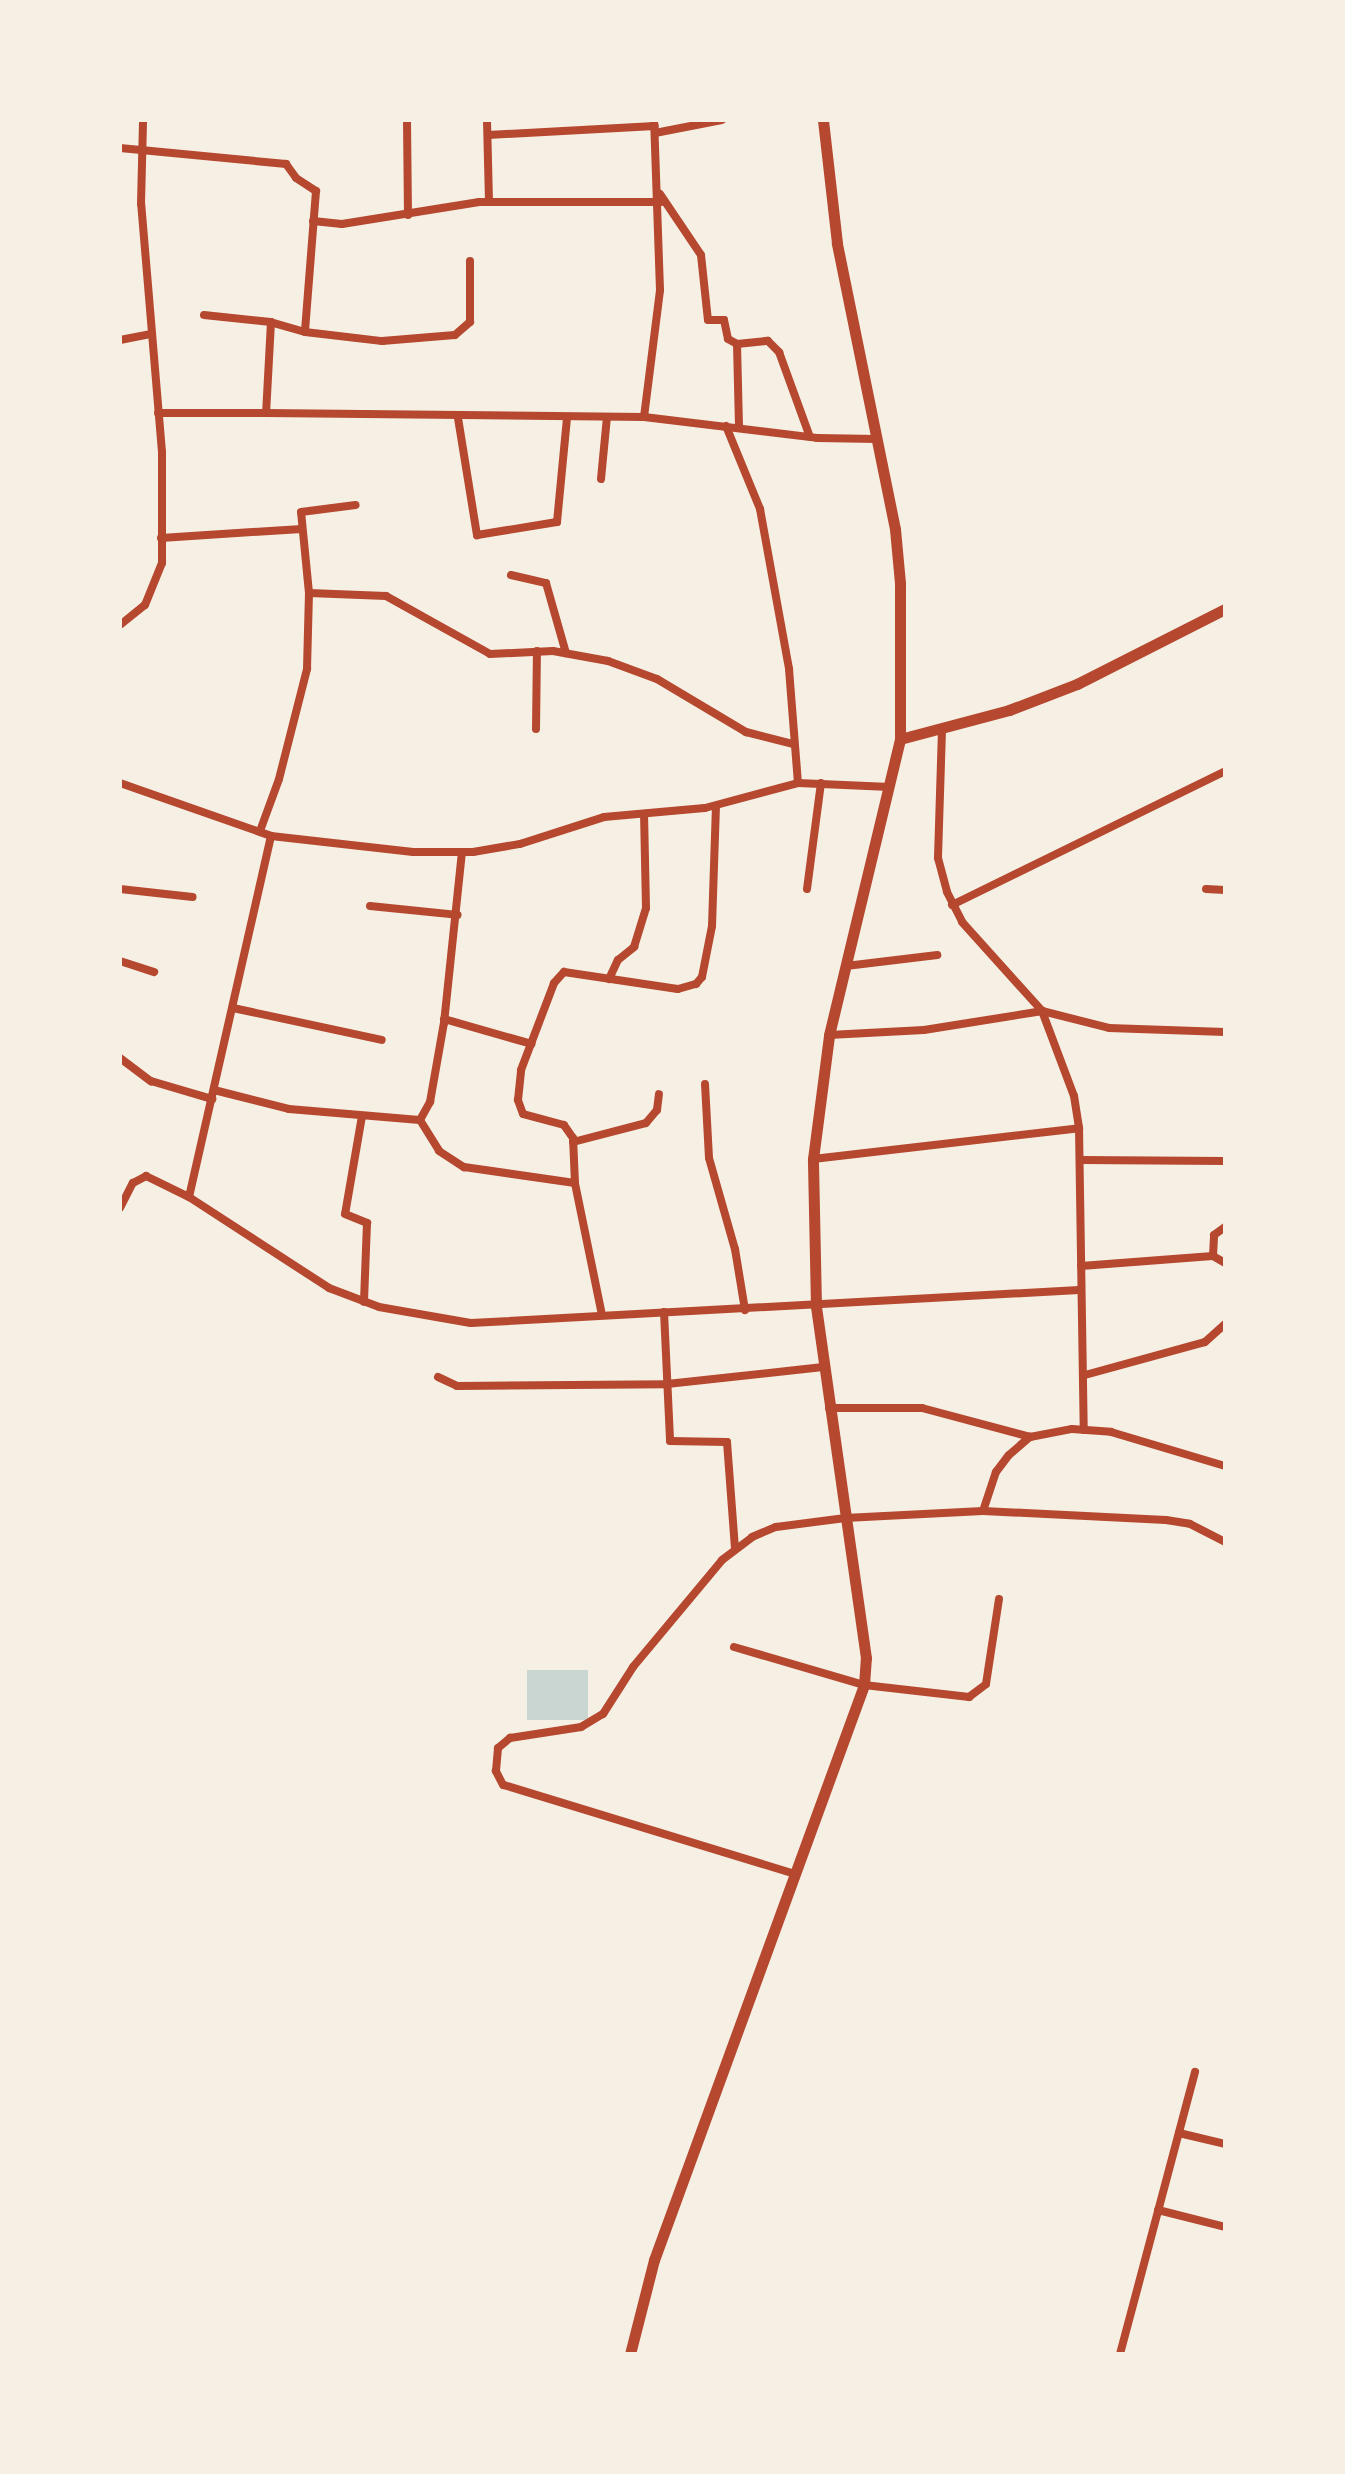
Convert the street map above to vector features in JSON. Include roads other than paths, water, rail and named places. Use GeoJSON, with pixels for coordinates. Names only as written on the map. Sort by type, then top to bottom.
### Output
{"type":"FeatureCollection","features":[{"type":"Feature","properties":{"kind":"street"},"geometry":{"type":"LineString","coordinates":[[120,625],[145,605],[157,587],[161,538],[158,413],[141,204],[143,120]]}},
{"type":"Feature","properties":{"kind":"street"},"geometry":{"type":"LineString","coordinates":[[407,120],[408,215]]}},
{"type":"Feature","properties":{"kind":"street"},"geometry":{"type":"LineString","coordinates":[[487,120],[489,202]]}},
{"type":"Feature","properties":{"kind":"street"},"geometry":{"type":"LineString","coordinates":[[488,135],[722,120]]}},
{"type":"Feature","properties":{"kind":"street"},"geometry":{"type":"LineString","coordinates":[[630,2354],[654,2260],[864,1685],[866,1658],[816,1306],[813,1159],[829,1035],[900,739],[900,583],[877,439],[837,243],[823,120]]}},
{"type":"Feature","properties":{"kind":"street"},"geometry":{"type":"LineString","coordinates":[[644,417],[660,290],[660,198],[655,126]]}},
{"type":"Feature","properties":{"kind":"street"},"geometry":{"type":"LineString","coordinates":[[120,148],[143,148],[183,157],[286,164],[316,191],[305,332]]}},
{"type":"Feature","properties":{"kind":"street"},"geometry":{"type":"LineString","coordinates":[[313,221],[342,224],[489,202],[660,198]]}},
{"type":"Feature","properties":{"kind":"street"},"geometry":{"type":"LineString","coordinates":[[660,198],[701,255],[708,320],[724,320],[728,339],[737,344],[768,341],[779,352],[810,437]]}},
{"type":"Feature","properties":{"kind":"street"},"geometry":{"type":"LineString","coordinates":[[204,315],[271,322],[305,332],[382,341],[455,335],[470,322],[470,261]]}},
{"type":"Feature","properties":{"kind":"street"},"geometry":{"type":"LineString","coordinates":[[266,413],[271,322]]}},
{"type":"Feature","properties":{"kind":"street"},"geometry":{"type":"LineString","coordinates":[[120,340],[151,334]]}},
{"type":"Feature","properties":{"kind":"street"},"geometry":{"type":"LineString","coordinates":[[737,344],[739,427]]}},
{"type":"Feature","properties":{"kind":"street"},"geometry":{"type":"LineString","coordinates":[[158,413],[458,418],[644,417],[810,437],[877,439]]}},
{"type":"Feature","properties":{"kind":"street"},"geometry":{"type":"LineString","coordinates":[[601,479],[607,417]]}},
{"type":"Feature","properties":{"kind":"street"},"geometry":{"type":"LineString","coordinates":[[458,418],[477,535],[557,522],[567,418]]}},
{"type":"Feature","properties":{"kind":"street"},"geometry":{"type":"LineString","coordinates":[[726,426],[760,509],[789,669],[798,783]]}},
{"type":"Feature","properties":{"kind":"street"},"geometry":{"type":"LineString","coordinates":[[260,831],[279,779],[307,669],[309,593],[301,512],[356,505]]}},
{"type":"Feature","properties":{"kind":"street"},"geometry":{"type":"LineString","coordinates":[[161,538],[302,529]]}},
{"type":"Feature","properties":{"kind":"street"},"geometry":{"type":"LineString","coordinates":[[511,575],[546,583],[566,653]]}},
{"type":"Feature","properties":{"kind":"street"},"geometry":{"type":"LineString","coordinates":[[309,593],[386,596],[490,654],[566,653],[657,679],[746,732],[793,744]]}},
{"type":"Feature","properties":{"kind":"street"},"geometry":{"type":"LineString","coordinates":[[900,739],[942,730],[1077,684],[1225,609]]}},
{"type":"Feature","properties":{"kind":"street"},"geometry":{"type":"LineString","coordinates":[[536,729],[537,651]]}},
{"type":"Feature","properties":{"kind":"street"},"geometry":{"type":"LineString","coordinates":[[942,730],[938,858],[952,905],[1042,1011],[1074,1096],[1080,1160],[1079,1290],[1085,1375],[1084,1430]]}},
{"type":"Feature","properties":{"kind":"street"},"geometry":{"type":"LineString","coordinates":[[952,905],[1225,771]]}},
{"type":"Feature","properties":{"kind":"street"},"geometry":{"type":"LineString","coordinates":[[120,783],[271,836],[350,848],[462,852],[520,844],[604,817],[716,806],[798,783],[890,787]]}},
{"type":"Feature","properties":{"kind":"street"},"geometry":{"type":"LineString","coordinates":[[807,889],[821,783]]}},
{"type":"Feature","properties":{"kind":"street"},"geometry":{"type":"LineString","coordinates":[[602,1315],[575,1183],[573,1142],[564,1125],[530,1118],[519,1107],[521,1070],[554,983],[564,972],[678,989],[696,984],[702,977],[712,926],[716,806]]}},
{"type":"Feature","properties":{"kind":"street"},"geometry":{"type":"LineString","coordinates":[[609,979],[618,960],[634,947],[646,908],[644,814]]}},
{"type":"Feature","properties":{"kind":"street"},"geometry":{"type":"LineString","coordinates":[[189,1197],[271,836]]}},
{"type":"Feature","properties":{"kind":"street"},"geometry":{"type":"LineString","coordinates":[[420,1120],[430,1102],[444,1019],[458,915],[462,852]]}},
{"type":"Feature","properties":{"kind":"street"},"geometry":{"type":"LineString","coordinates":[[120,889],[193,897]]}},
{"type":"Feature","properties":{"kind":"street"},"geometry":{"type":"LineString","coordinates":[[1206,889],[1225,890]]}},
{"type":"Feature","properties":{"kind":"street"},"geometry":{"type":"LineString","coordinates":[[370,906],[458,915]]}},
{"type":"Feature","properties":{"kind":"street"},"geometry":{"type":"LineString","coordinates":[[846,966],[937,955]]}},
{"type":"Feature","properties":{"kind":"street"},"geometry":{"type":"LineString","coordinates":[[120,961],[154,972]]}},
{"type":"Feature","properties":{"kind":"street"},"geometry":{"type":"LineString","coordinates":[[233,1008],[382,1040]]}},
{"type":"Feature","properties":{"kind":"street"},"geometry":{"type":"LineString","coordinates":[[829,1035],[924,1030],[1042,1011],[1109,1028],[1199,1035],[1225,1032]]}},
{"type":"Feature","properties":{"kind":"street"},"geometry":{"type":"LineString","coordinates":[[444,1019],[532,1044]]}},
{"type":"Feature","properties":{"kind":"street"},"geometry":{"type":"LineString","coordinates":[[120,1058],[151,1081],[213,1094],[289,1109],[420,1120]]}},
{"type":"Feature","properties":{"kind":"street"},"geometry":{"type":"LineString","coordinates":[[705,1084],[709,1158],[745,1310]]}},
{"type":"Feature","properties":{"kind":"street"},"geometry":{"type":"LineString","coordinates":[[573,1142],[654,1119],[659,1094]]}},
{"type":"Feature","properties":{"kind":"street"},"geometry":{"type":"LineString","coordinates":[[362,1116],[345,1214],[367,1223],[364,1302]]}},
{"type":"Feature","properties":{"kind":"street"},"geometry":{"type":"LineString","coordinates":[[420,1120],[439,1151],[464,1167],[575,1183]]}},
{"type":"Feature","properties":{"kind":"street"},"geometry":{"type":"LineString","coordinates":[[813,1159],[1079,1128]]}},
{"type":"Feature","properties":{"kind":"street"},"geometry":{"type":"LineString","coordinates":[[1080,1160],[1225,1161]]}},
{"type":"Feature","properties":{"kind":"street"},"geometry":{"type":"LineString","coordinates":[[120,1208],[133,1183],[146,1176],[189,1197],[288,1264],[364,1302],[471,1323],[1079,1290]]}},
{"type":"Feature","properties":{"kind":"street"},"geometry":{"type":"LineString","coordinates":[[1213,1256],[1214,1235],[1225,1227]]}},
{"type":"Feature","properties":{"kind":"street"},"geometry":{"type":"LineString","coordinates":[[1081,1266],[1213,1256],[1225,1263]]}},
{"type":"Feature","properties":{"kind":"street"},"geometry":{"type":"LineString","coordinates":[[664,1312],[670,1441],[727,1442],[735,1548]]}},
{"type":"Feature","properties":{"kind":"street"},"geometry":{"type":"LineString","coordinates":[[1085,1375],[1205,1342],[1225,1324]]}},
{"type":"Feature","properties":{"kind":"street"},"geometry":{"type":"LineString","coordinates":[[438,1377],[457,1386],[667,1384],[823,1367]]}},
{"type":"Feature","properties":{"kind":"street"},"geometry":{"type":"LineString","coordinates":[[829,1408],[922,1408],[1030,1437],[1084,1430],[1152,1442],[1225,1466]]}},
{"type":"Feature","properties":{"kind":"street"},"geometry":{"type":"LineString","coordinates":[[983,1511],[996,1472],[1030,1437]]}},
{"type":"Feature","properties":{"kind":"street"},"geometry":{"type":"LineString","coordinates":[[795,1874],[503,1785],[496,1771],[498,1748],[510,1738],[581,1727],[603,1714],[645,1652],[735,1548],[776,1527],[845,1518],[983,1511],[1166,1520],[1190,1524],[1225,1542]]}},
{"type":"Feature","properties":{"kind":"street"},"geometry":{"type":"LineString","coordinates":[[734,1647],[864,1685],[960,1698],[979,1693],[986,1684],[999,1599]]}},
{"type":"Feature","properties":{"kind":"street"},"geometry":{"type":"LineString","coordinates":[[1120,2354],[1195,2072]]}},
{"type":"Feature","properties":{"kind":"street"},"geometry":{"type":"LineString","coordinates":[[1179,2133],[1225,2144]]}},
{"type":"Feature","properties":{"kind":"street"},"geometry":{"type":"LineString","coordinates":[[1158,2210],[1225,2227]]}}]}
